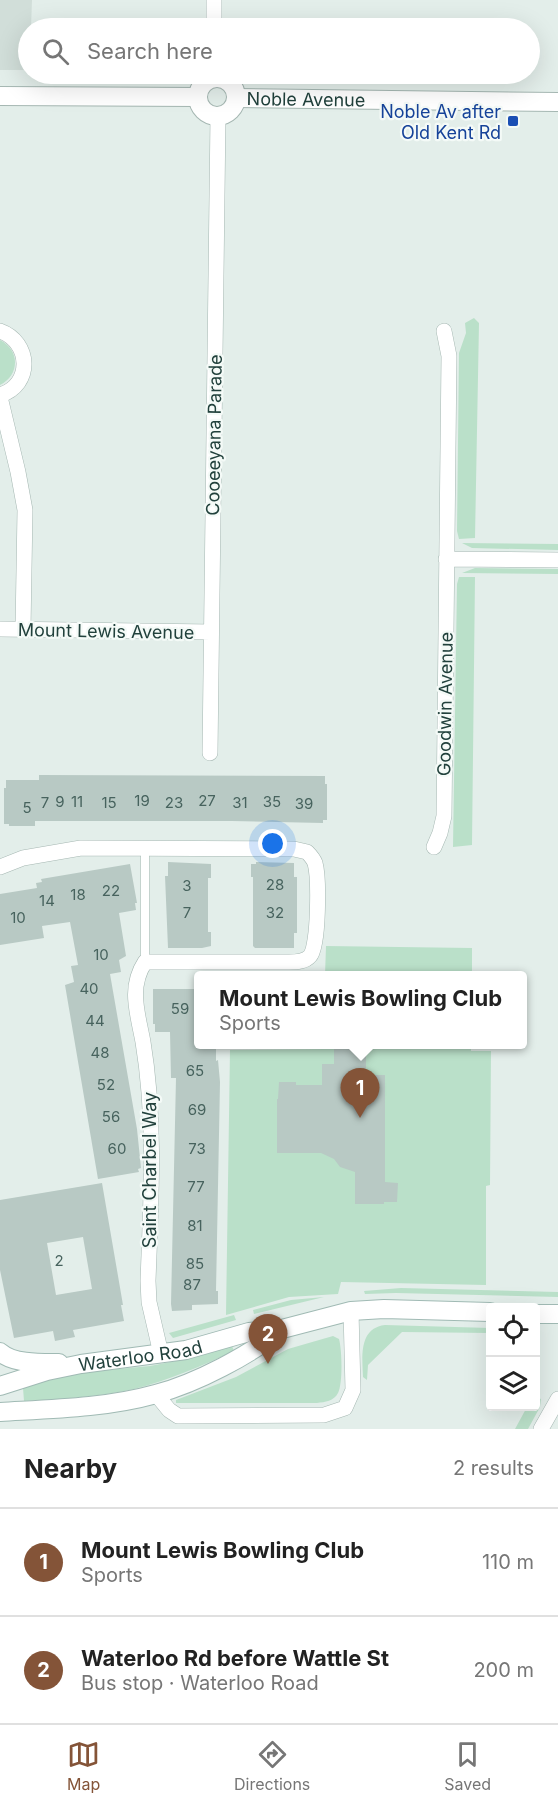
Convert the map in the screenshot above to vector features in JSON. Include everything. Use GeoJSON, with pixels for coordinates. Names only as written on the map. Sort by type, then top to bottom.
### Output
{"type":"FeatureCollection","features":[{"type":"Feature","properties":{"kind":"main road"},"geometry":{"type":"LineString","coordinates":[[205,84],[201,87],[198,97],[202,109],[212,116],[224,115],[233,108],[236,92],[231,84]]}},
{"type":"Feature","properties":{"kind":"main road"},"geometry":{"type":"LineString","coordinates":[[0,96],[198,97]]}},
{"type":"Feature","properties":{"kind":"main road","name":"Noble Avenue"},"geometry":{"type":"LineString","coordinates":[[236,98],[558,102]]}},
{"type":"Feature","properties":{"kind":"main road","name":"Waterloo Road"},"geometry":{"type":"LineString","coordinates":[[0,1386],[47,1371],[81,1364],[186,1350],[249,1332],[282,1329],[351,1311],[384,1309],[486,1312]]}},
{"type":"Feature","properties":{"kind":"main road"},"geometry":{"type":"LineString","coordinates":[[540,1314],[558,1314]]}},
{"type":"Feature","properties":{"kind":"main road","name":"Waterloo Road"},"geometry":{"type":"LineString","coordinates":[[0,1412],[78,1407],[156,1394],[219,1368],[261,1347],[282,1329]]}},
{"type":"Feature","properties":{"kind":"main road"},"geometry":{"type":"LineString","coordinates":[[0,1352],[14,1359],[81,1364]]}},
{"type":"Feature","properties":{"kind":"street"},"geometry":{"type":"LineString","coordinates":[[214,0],[214,18]]}},
{"type":"Feature","properties":{"kind":"street","name":"Cooeeyana Parade"},"geometry":{"type":"LineString","coordinates":[[210,753],[218,116]]}},
{"type":"Feature","properties":{"kind":"street","name":"Goodwin Avenue"},"geometry":{"type":"LineString","coordinates":[[434,847],[444,816],[449,356],[444,331]]}},
{"type":"Feature","properties":{"kind":"street"},"geometry":{"type":"LineString","coordinates":[[0,332],[10,336],[18,343],[25,364],[18,384],[0,396],[25,510],[23,629]]}},
{"type":"Feature","properties":{"kind":"street"},"geometry":{"type":"LineString","coordinates":[[446,559],[558,560]]}},
{"type":"Feature","properties":{"kind":"street","name":"Mount Lewis Avenue"},"geometry":{"type":"LineString","coordinates":[[0,629],[211,632]]}},
{"type":"Feature","properties":{"kind":"street"},"geometry":{"type":"LineString","coordinates":[[0,867],[23,858],[58,850],[81,848],[302,849],[315,863],[316,941],[313,952],[306,960],[145,962]]}},
{"type":"Feature","properties":{"kind":"street","name":"Saint Charbel Way"},"geometry":{"type":"LineString","coordinates":[[145,962],[135,984],[135,991],[150,1090],[152,1142],[149,1302],[161,1354]]}},
{"type":"Feature","properties":{"kind":"street"},"geometry":{"type":"LineString","coordinates":[[156,1394],[169,1410],[178,1416],[335,1413],[345,1408],[353,1390],[351,1311]]}},
{"type":"Feature","properties":{"kind":"street"},"geometry":{"type":"LineString","coordinates":[[541,1429],[558,1399]]}},
{"type":"Feature","properties":{"kind":"lane"},"geometry":{"type":"LineString","coordinates":[[145,848],[145,962]]}},
{"type":"Feature","properties":{"kind":"shaded area"},"geometry":{"type":"Polygon","coordinates":[[[0,0],[32,0],[31,18],[18,18],[18,70],[0,70],[0,0]]]}},
{"type":"Feature","properties":{"kind":"green space"},"geometry":{"type":"Polygon","coordinates":[[[474,318],[479,323],[475,538],[459,539],[457,531],[459,353],[466,333],[465,323],[474,318]]]}},
{"type":"Feature","properties":{"kind":"green space"},"geometry":{"type":"Polygon","coordinates":[[[0,340],[7,344],[15,362],[11,375],[0,385],[0,340]]]}},
{"type":"Feature","properties":{"kind":"green space"},"geometry":{"type":"Polygon","coordinates":[[[462,543],[558,544],[558,550],[472,548],[462,543]]]}},
{"type":"Feature","properties":{"kind":"green space"},"geometry":{"type":"Polygon","coordinates":[[[475,568],[558,569],[558,574],[462,573],[475,568]]]}},
{"type":"Feature","properties":{"kind":"green space"},"geometry":{"type":"Polygon","coordinates":[[[459,577],[475,577],[472,845],[453,847],[457,584],[459,577]]]}},
{"type":"Feature","properties":{"kind":"green space"},"geometry":{"type":"Polygon","coordinates":[[[326,946],[472,948],[472,971],[325,971],[326,946]]]}},
{"type":"Feature","properties":{"kind":"green space"},"geometry":{"type":"Polygon","coordinates":[[[471,1049],[471,1051],[491,1051],[490,1185],[486,1186],[486,1285],[341,1282],[338,1294],[289,1297],[226,1315],[230,1050],[471,1049]]]}},
{"type":"Feature","properties":{"kind":"green space"},"geometry":{"type":"Polygon","coordinates":[[[401,1288],[558,1292],[558,1297],[365,1294],[364,1291],[401,1288]]]}},
{"type":"Feature","properties":{"kind":"green space"},"geometry":{"type":"Polygon","coordinates":[[[324,1297],[254,1314],[253,1310],[291,1300],[324,1297]]]}},
{"type":"Feature","properties":{"kind":"green space"},"geometry":{"type":"Polygon","coordinates":[[[234,1315],[236,1320],[173,1338],[169,1333],[234,1315]]]}},
{"type":"Feature","properties":{"kind":"green space"},"geometry":{"type":"Polygon","coordinates":[[[385,1325],[486,1328],[486,1333],[402,1332],[368,1365],[367,1380],[363,1377],[364,1344],[370,1331],[385,1325]]]}},
{"type":"Feature","properties":{"kind":"green space"},"geometry":{"type":"Polygon","coordinates":[[[333,1336],[339,1339],[341,1374],[338,1393],[329,1401],[317,1403],[176,1403],[176,1400],[236,1377],[288,1349],[333,1336]]]}},
{"type":"Feature","properties":{"kind":"green space"},"geometry":{"type":"Polygon","coordinates":[[[232,1346],[234,1351],[210,1362],[134,1389],[93,1396],[24,1401],[23,1388],[64,1374],[150,1366],[196,1357],[232,1346]]]}},
{"type":"Feature","properties":{"kind":"green space"},"geometry":{"type":"Polygon","coordinates":[[[525,1411],[538,1411],[528,1429],[515,1429],[525,1411]]]}},
{"type":"Feature","properties":{"kind":"building"},"geometry":{"type":"Polygon","coordinates":[[[39,775],[325,776],[327,820],[323,820],[323,823],[35,821],[35,826],[4,824],[6,780],[39,780],[39,775]]]}},
{"type":"Feature","properties":{"kind":"building"},"geometry":{"type":"Polygon","coordinates":[[[168,862],[211,864],[211,878],[208,878],[208,932],[211,932],[211,946],[168,948],[165,876],[168,876],[168,862]]]}},
{"type":"Feature","properties":{"kind":"building"},"geometry":{"type":"Polygon","coordinates":[[[256,862],[294,863],[294,877],[297,877],[297,933],[294,933],[294,948],[255,948],[253,946],[251,864],[256,864],[256,862]]]}},
{"type":"Feature","properties":{"kind":"building"},"geometry":{"type":"Polygon","coordinates":[[[130,864],[137,903],[135,903],[136,910],[119,913],[126,956],[119,960],[121,972],[110,974],[137,1129],[141,1168],[138,1169],[139,1172],[98,1179],[65,985],[74,982],[71,966],[78,965],[70,922],[42,926],[44,938],[0,945],[0,894],[37,888],[36,883],[42,882],[41,879],[130,864]]]}},
{"type":"Feature","properties":{"kind":"building"},"geometry":{"type":"Polygon","coordinates":[[[153,989],[194,989],[194,1049],[216,1049],[216,1061],[218,1060],[220,1082],[216,1291],[218,1291],[218,1304],[192,1305],[192,1310],[172,1311],[171,1304],[176,1078],[171,1078],[170,1032],[155,1032],[155,1024],[153,1024],[153,989]]]}},
{"type":"Feature","properties":{"kind":"building"},"geometry":{"type":"Polygon","coordinates":[[[334,1049],[366,1049],[366,1075],[385,1075],[385,1182],[398,1183],[397,1202],[355,1204],[355,1172],[340,1167],[334,1159],[321,1153],[277,1153],[279,1082],[296,1082],[296,1085],[322,1085],[322,1064],[334,1064],[334,1049]]]}},
{"type":"Feature","properties":{"kind":"building"},"geometry":{"type":"Polygon","coordinates":[[[102,1183],[124,1321],[73,1330],[75,1337],[55,1341],[53,1331],[14,1338],[0,1270],[0,1200],[102,1183]],[[83,1237],[47,1243],[56,1295],[92,1289],[83,1237]]]}},
{"type":"Feature","properties":{"kind":"place","name":"Noble Av after Old Kent Rd"},"geometry":{"type":"Point","coordinates":[513,121]}},
{"type":"Feature","properties":{"kind":"place","name":"Mount Lewis Bowling Club"},"geometry":{"type":"Point","coordinates":[360,1118]}},
{"type":"Feature","properties":{"kind":"place","name":"Waterloo Rd before Wattle St"},"geometry":{"type":"Point","coordinates":[268,1364]}}]}
